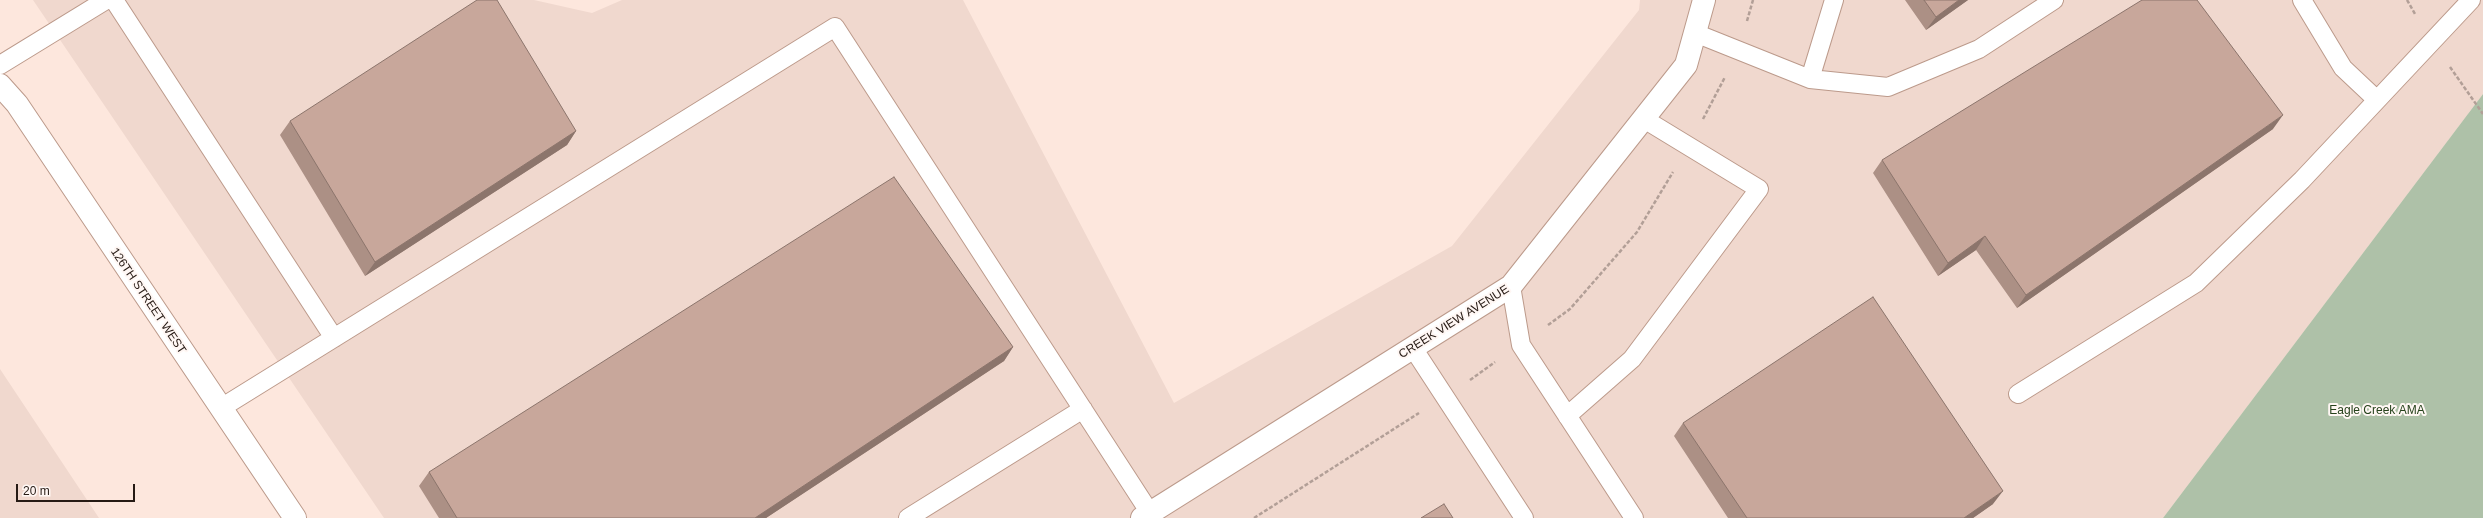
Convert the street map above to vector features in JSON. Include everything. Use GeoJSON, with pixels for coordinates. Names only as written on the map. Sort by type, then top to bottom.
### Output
{"type":"FeatureCollection","features":[{"type":"Feature","properties":{"kind":"street","name":"CREEK VIEW AVENUE"},"geometry":{"type":"LineString","coordinates":[[1146,516],[1511,286],[1686,64],[1704,0]]}},
{"type":"Feature","properties":{"kind":"street","name":"126TH STREET WEST"},"geometry":{"type":"LineString","coordinates":[[0,85],[17,104],[295,518]]}},
{"type":"Feature","properties":{"kind":"lane"},"geometry":{"type":"LineString","coordinates":[[0,65],[106,0]]}},
{"type":"Feature","properties":{"kind":"lane"},"geometry":{"type":"LineString","coordinates":[[114,0],[334,338]]}},
{"type":"Feature","properties":{"kind":"lane"},"geometry":{"type":"LineString","coordinates":[[1810,79],[1834,0]]}},
{"type":"Feature","properties":{"kind":"lane"},"geometry":{"type":"LineString","coordinates":[[1695,33],[1810,79],[1888,87],[1979,49],[2054,0]]}},
{"type":"Feature","properties":{"kind":"lane"},"geometry":{"type":"LineString","coordinates":[[2302,0],[2343,68],[2377,100]]}},
{"type":"Feature","properties":{"kind":"lane"},"geometry":{"type":"LineString","coordinates":[[2018,394],[2196,283],[2302,180],[2471,0]]}},
{"type":"Feature","properties":{"kind":"lane"},"geometry":{"type":"LineString","coordinates":[[221,408],[835,27],[1083,408],[1146,516]]}},
{"type":"Feature","properties":{"kind":"lane"},"geometry":{"type":"LineString","coordinates":[[1567,416],[1632,359],[1760,189],[1644,118]]}},
{"type":"Feature","properties":{"kind":"lane"},"geometry":{"type":"LineString","coordinates":[[1511,286],[1521,345],[1634,518]]}},
{"type":"Feature","properties":{"kind":"lane"},"geometry":{"type":"LineString","coordinates":[[1413,348],[1524,518]]}},
{"type":"Feature","properties":{"kind":"lane"},"geometry":{"type":"LineString","coordinates":[[908,518],[1083,408]]}},
{"type":"Feature","properties":{"kind":"shaded area"},"geometry":{"type":"Polygon","coordinates":[[[33,0],[534,0],[592,13],[622,0],[963,0],[1174,403],[1452,246],[1639,10],[1640,0],[2483,0],[2483,94],[2163,518],[384,518],[33,0]]]}},
{"type":"Feature","properties":{"kind":"shaded area"},"geometry":{"type":"Polygon","coordinates":[[[0,369],[99,518],[0,518],[0,369]]]}},
{"type":"Feature","properties":{"kind":"green space","name":"Eagle Creek AMA"},"geometry":{"type":"Polygon","coordinates":[[[2483,94],[2483,518],[2163,518],[2483,94]]]}},
{"type":"Feature","properties":{"kind":"building"},"geometry":{"type":"Polygon","coordinates":[[[477,0],[497,0],[576,131],[375,262],[290,121],[477,0]]]}},
{"type":"Feature","properties":{"kind":"building"},"geometry":{"type":"Polygon","coordinates":[[[1924,0],[1959,0],[1936,17],[1924,0]]]}},
{"type":"Feature","properties":{"kind":"building"},"geometry":{"type":"Polygon","coordinates":[[[2142,0],[2197,0],[2283,115],[2026,295],[1985,236],[1948,263],[1882,160],[2142,0]]]}},
{"type":"Feature","properties":{"kind":"building"},"geometry":{"type":"Polygon","coordinates":[[[894,177],[1013,347],[755,518],[457,518],[429,472],[894,177]]]}},
{"type":"Feature","properties":{"kind":"building"},"geometry":{"type":"Polygon","coordinates":[[[1873,297],[2003,491],[1964,518],[1747,518],[1683,423],[1873,297]]]}},
{"type":"Feature","properties":{"kind":"building"},"geometry":{"type":"Polygon","coordinates":[[[1444,504],[1453,518],[1421,518],[1444,504]]]}}]}
